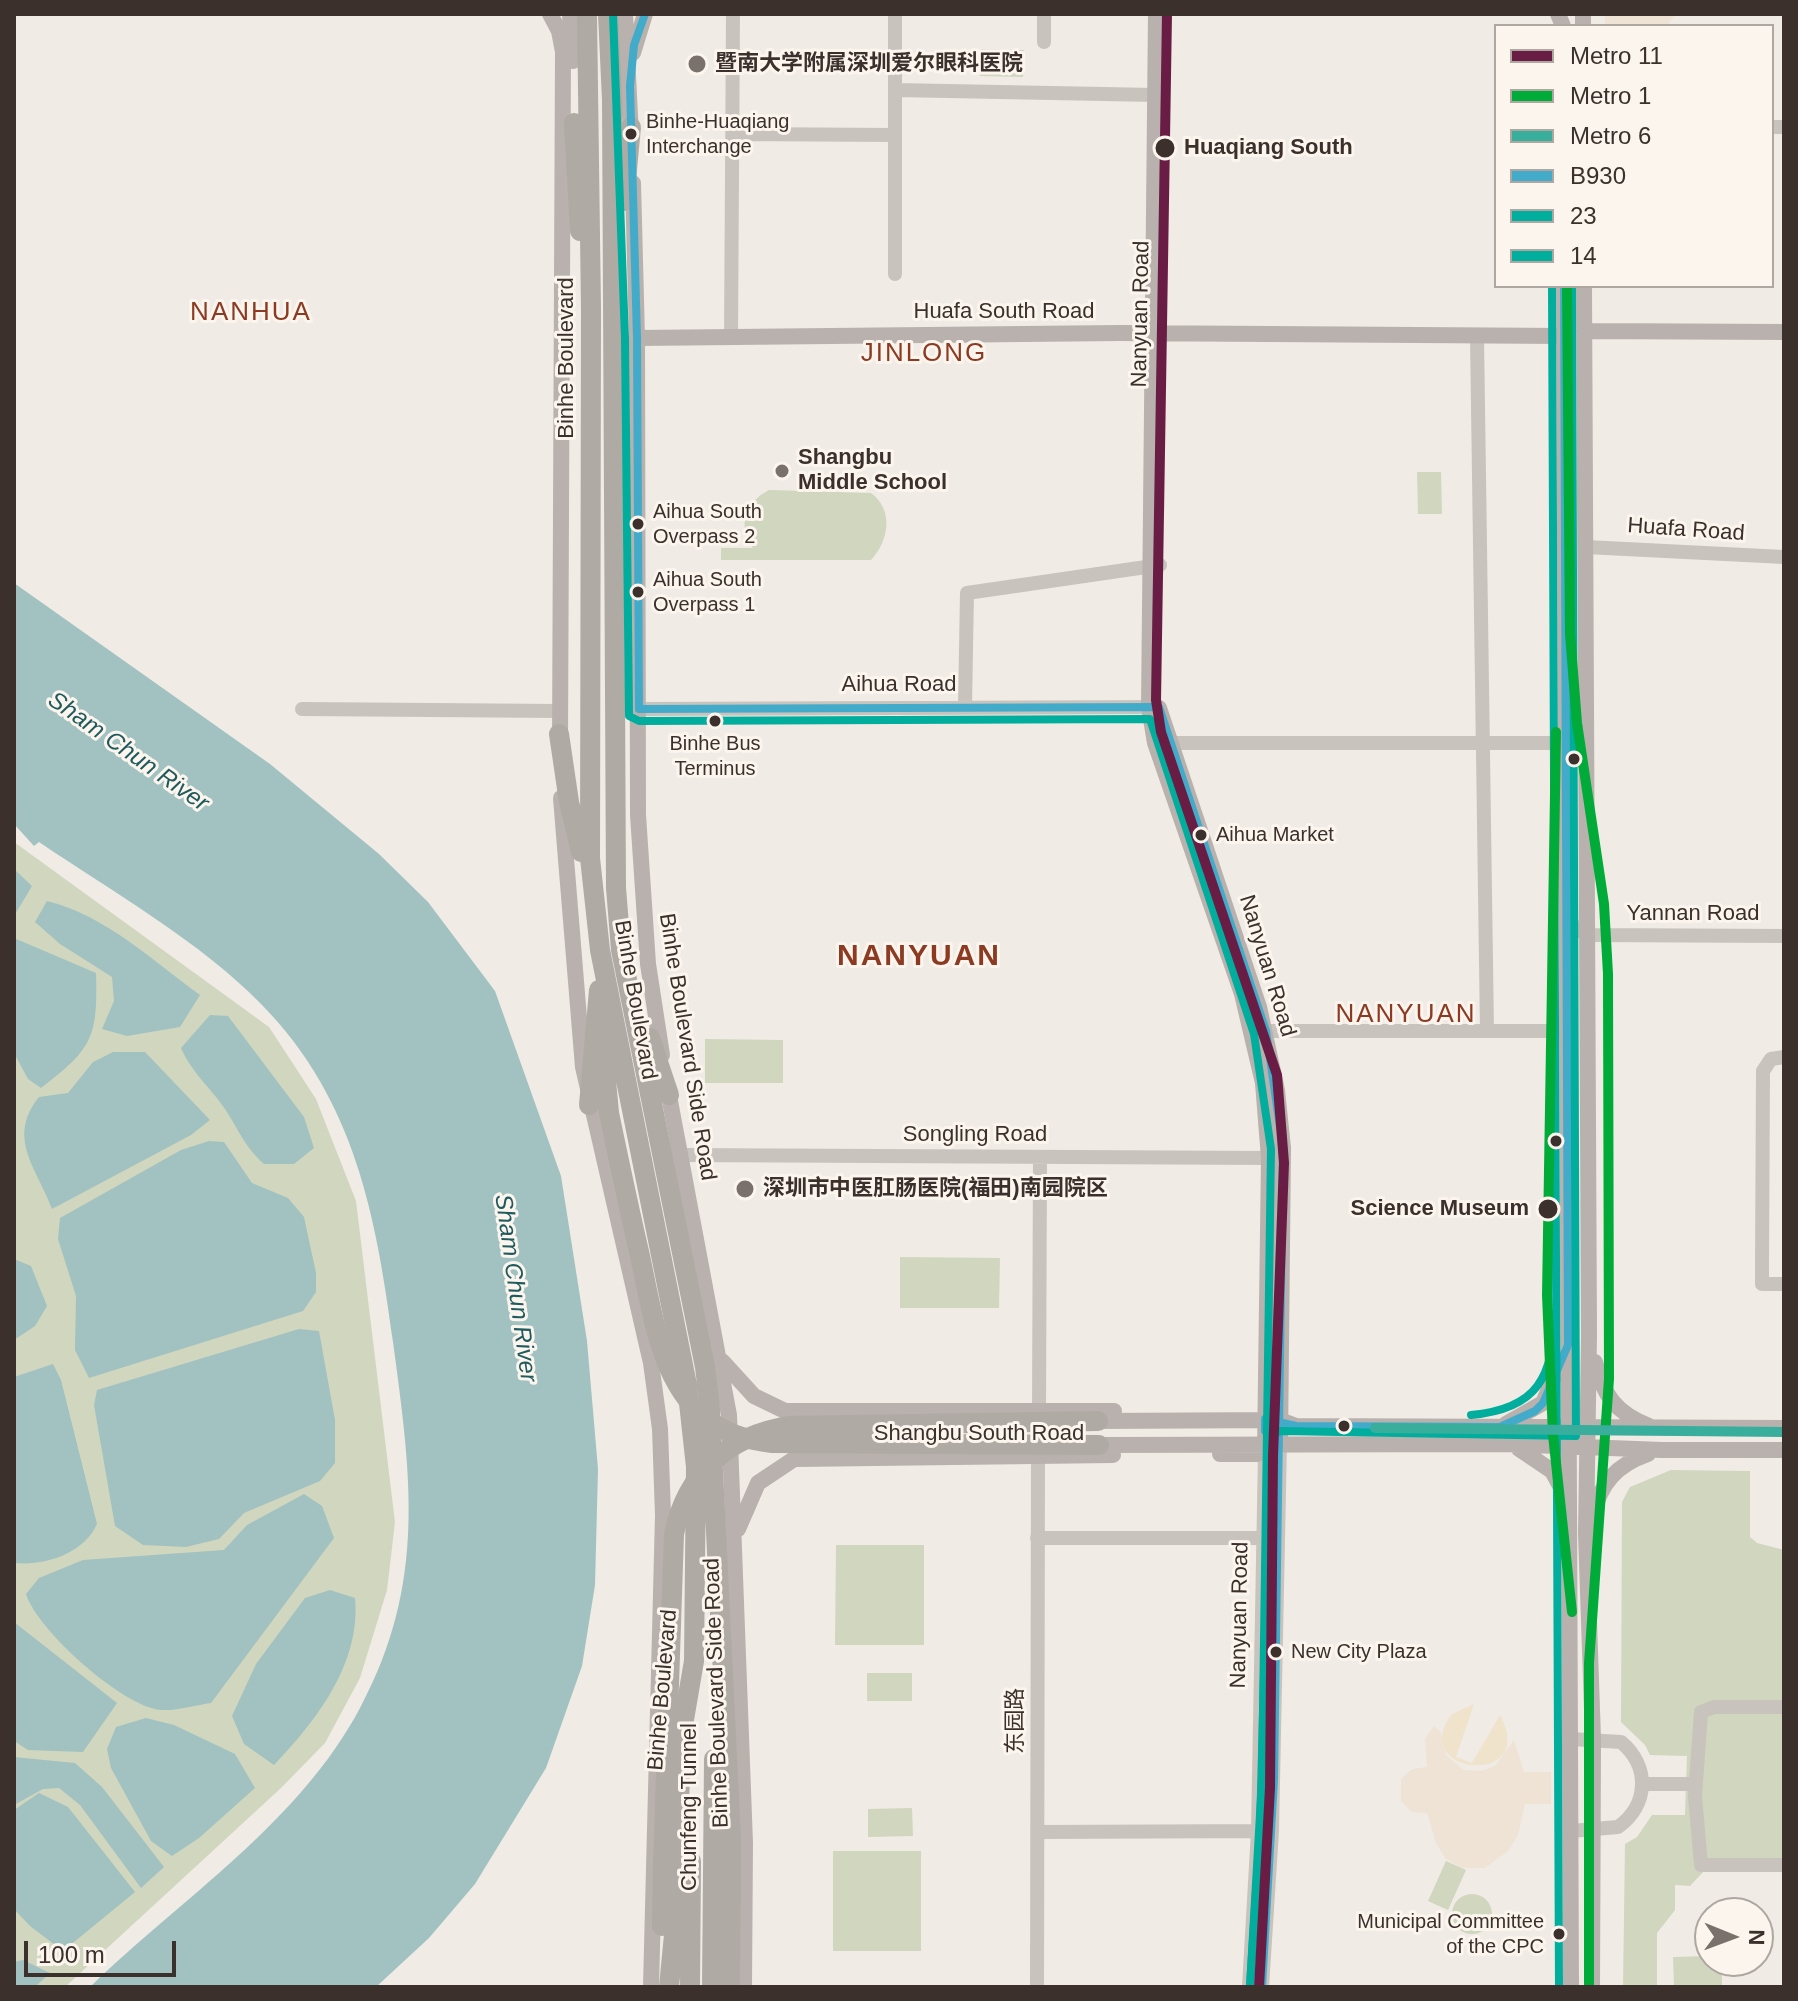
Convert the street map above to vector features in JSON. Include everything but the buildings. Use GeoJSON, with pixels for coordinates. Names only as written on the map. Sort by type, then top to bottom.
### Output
{"type":"FeatureCollection","features":[{"type":"Feature","properties":{"kind":"highway","name":"Binhe Boulevard"},"geometry":{"type":"LineString","coordinates":[[587,14],[591,310],[588,795],[596,921],[691,1413],[696,1467],[694,1661],[681,1737],[676,1914],[669,1987]]}},
{"type":"Feature","properties":{"kind":"highway","name":"Binhe Boulevard"},"geometry":{"type":"LineString","coordinates":[[608,14],[614,304],[615,830],[621,950],[705,1367],[713,1451],[731,1839],[730,1987]]}},
{"type":"Feature","properties":{"kind":"highway"},"geometry":{"type":"LineString","coordinates":[[574,123],[578,214],[591,310]]}},
{"type":"Feature","properties":{"kind":"highway"},"geometry":{"type":"LineString","coordinates":[[614,304],[631,127]]}},
{"type":"Feature","properties":{"kind":"highway"},"geometry":{"type":"LineString","coordinates":[[559,734],[569,802],[596,921]]}},
{"type":"Feature","properties":{"kind":"highway"},"geometry":{"type":"LineString","coordinates":[[600,950],[599,1109],[662,1355],[674,1382],[705,1418],[731,1433],[772,1443],[1099,1445]]}},
{"type":"Feature","properties":{"kind":"highway"},"geometry":{"type":"LineString","coordinates":[[621,950],[669,1095]]}},
{"type":"Feature","properties":{"kind":"highway"},"geometry":{"type":"LineString","coordinates":[[661,1987],[674,1534],[684,1498],[706,1467],[754,1434],[790,1426],[1098,1421]]}},
{"type":"Feature","properties":{"kind":"highway","name":"Chunfeng Tunnel"},"geometry":{"type":"LineString","coordinates":[[712,1987],[714,1710],[719,1628]]}},
{"type":"Feature","properties":{"kind":"highway","name":"Chunfeng Tunnel"},"geometry":{"type":"LineString","coordinates":[[690,1987],[694,1661]]}},
{"type":"Feature","properties":{"kind":"main road"},"geometry":{"type":"LineString","coordinates":[[550,14],[568,48]]}},
{"type":"Feature","properties":{"kind":"main road"},"geometry":{"type":"LineString","coordinates":[[562,14],[574,123],[563,218]]}},
{"type":"Feature","properties":{"kind":"main road"},"geometry":{"type":"LineString","coordinates":[[570,14],[563,218],[561,802],[583,1067],[599,1109],[651,1363],[660,1429],[663,1515],[651,1987]]}},
{"type":"Feature","properties":{"kind":"main road","name":"Binhe Boulevard Side Road"},"geometry":{"type":"LineString","coordinates":[[625,14],[637,338],[638,815],[642,901],[669,1095],[722,1361],[732,1464],[745,1843],[744,1987]]}},
{"type":"Feature","properties":{"kind":"main road"},"geometry":{"type":"LineString","coordinates":[[630,86],[634,45],[645,14]]}},
{"type":"Feature","properties":{"kind":"main road","name":"Nanyuan Road"},"geometry":{"type":"LineString","coordinates":[[1156,14],[1158,334]]}},
{"type":"Feature","properties":{"kind":"main road","name":"Nanyuan Road"},"geometry":{"type":"LineString","coordinates":[[1166,14],[1158,334],[1155,743],[1259,1031],[1269,1158],[1273,1420]]}},
{"type":"Feature","properties":{"kind":"main road"},"geometry":{"type":"LineString","coordinates":[[1564,288],[1571,1987]]}},
{"type":"Feature","properties":{"kind":"main road"},"geometry":{"type":"LineString","coordinates":[[1584,288],[1589,1336],[1586,1533],[1593,1739],[1592,1987]]}},
{"type":"Feature","properties":{"kind":"main road"},"geometry":{"type":"LineString","coordinates":[[1584,335],[1784,332]]}},
{"type":"Feature","properties":{"kind":"main road","name":"Huafa South Road"},"geometry":{"type":"LineString","coordinates":[[637,338],[1158,334],[1564,336]]}},
{"type":"Feature","properties":{"kind":"main road"},"geometry":{"type":"LineString","coordinates":[[1584,335],[1784,341]]}},
{"type":"Feature","properties":{"kind":"main road","name":"Nanyuan Road"},"geometry":{"type":"LineString","coordinates":[[1154,707],[1259,1031],[1283,1148],[1270,1446]]}},
{"type":"Feature","properties":{"kind":"main road"},"geometry":{"type":"LineString","coordinates":[[1589,1336],[1598,1377],[1608,1399],[1630,1417],[1658,1429]]}},
{"type":"Feature","properties":{"kind":"main road"},"geometry":{"type":"LineString","coordinates":[[1500,1427],[1535,1411],[1543,1403],[1568,1345]]}},
{"type":"Feature","properties":{"kind":"main road","name":"Shangbu South Road"},"geometry":{"type":"LineString","coordinates":[[722,1361],[748,1391],[766,1404],[804,1411],[1238,1411],[1296,1426],[1784,1428]]}},
{"type":"Feature","properties":{"kind":"main road"},"geometry":{"type":"LineString","coordinates":[[804,1411],[786,1423],[783,1437],[790,1451],[808,1457]]}},
{"type":"Feature","properties":{"kind":"main road","name":"Shangbu South Road"},"geometry":{"type":"LineString","coordinates":[[1098,1421],[1273,1420]]}},
{"type":"Feature","properties":{"kind":"main road"},"geometry":{"type":"LineString","coordinates":[[1505,1444],[1531,1454],[1552,1471],[1561,1484],[1568,1510]]}},
{"type":"Feature","properties":{"kind":"main road","name":"Shangbu South Road"},"geometry":{"type":"LineString","coordinates":[[1099,1445],[1505,1444],[1662,1450],[1784,1450]]}},
{"type":"Feature","properties":{"kind":"main road","name":"Shangbu South Road"},"geometry":{"type":"LineString","coordinates":[[734,1553],[742,1513],[758,1483],[780,1465],[808,1457],[1038,1455],[1270,1446]]}},
{"type":"Feature","properties":{"kind":"main road"},"geometry":{"type":"LineString","coordinates":[[1586,1533],[1596,1501],[1616,1470],[1626,1462],[1662,1450]]}},
{"type":"Feature","properties":{"kind":"street"},"geometry":{"type":"LineString","coordinates":[[731,337],[733,14]]}},
{"type":"Feature","properties":{"kind":"street"},"geometry":{"type":"LineString","coordinates":[[895,14],[895,274]]}},
{"type":"Feature","properties":{"kind":"street"},"geometry":{"type":"LineString","coordinates":[[1044,14],[1044,42]]}},
{"type":"Feature","properties":{"kind":"street"},"geometry":{"type":"LineString","coordinates":[[895,90],[1155,95]]}},
{"type":"Feature","properties":{"kind":"street"},"geometry":{"type":"LineString","coordinates":[[733,134],[895,135]]}},
{"type":"Feature","properties":{"kind":"street"},"geometry":{"type":"LineString","coordinates":[[1477,337],[1487,1031]]}},
{"type":"Feature","properties":{"kind":"street","name":"Huafa Road"},"geometry":{"type":"LineString","coordinates":[[1586,547],[1664,548],[1715,556],[1784,557]]}},
{"type":"Feature","properties":{"kind":"street"},"geometry":{"type":"LineString","coordinates":[[965,707],[967,593],[1155,566]]}},
{"type":"Feature","properties":{"kind":"street","name":"Aihua Road"},"geometry":{"type":"LineString","coordinates":[[639,709],[1154,707]]}},
{"type":"Feature","properties":{"kind":"street"},"geometry":{"type":"LineString","coordinates":[[302,709],[559,711]]}},
{"type":"Feature","properties":{"kind":"street"},"geometry":{"type":"LineString","coordinates":[[1168,743],[1565,743]]}},
{"type":"Feature","properties":{"kind":"street","name":"Yannan Road"},"geometry":{"type":"LineString","coordinates":[[1587,895],[1596,921],[1608,927],[1784,927]]}},
{"type":"Feature","properties":{"kind":"street"},"geometry":{"type":"LineString","coordinates":[[1566,910],[1574,927],[1587,935]]}},
{"type":"Feature","properties":{"kind":"street","name":"Yannan Road"},"geometry":{"type":"LineString","coordinates":[[1587,935],[1784,936]]}},
{"type":"Feature","properties":{"kind":"street"},"geometry":{"type":"LineString","coordinates":[[1259,1031],[1566,1031]]}},
{"type":"Feature","properties":{"kind":"street"},"geometry":{"type":"LineString","coordinates":[[1784,1057],[1771,1059],[1763,1071],[1762,1235],[1762,1284],[1784,1284]]}},
{"type":"Feature","properties":{"kind":"street","name":"Songling Road"},"geometry":{"type":"LineString","coordinates":[[680,1155],[1269,1158]]}},
{"type":"Feature","properties":{"kind":"street"},"geometry":{"type":"LineString","coordinates":[[1039,1411],[1040,1157]]}},
{"type":"Feature","properties":{"kind":"street","name":"Nanyuan Road"},"geometry":{"type":"LineString","coordinates":[[1249,1987],[1265,1831],[1263,1538],[1270,1446]]}},
{"type":"Feature","properties":{"kind":"street","name":"Nanyuan Road"},"geometry":{"type":"LineString","coordinates":[[1262,1987],[1270,1446]]}},
{"type":"Feature","properties":{"kind":"street","name":"东园路"},"geometry":{"type":"LineString","coordinates":[[1037,1987],[1038,1455]]}},
{"type":"Feature","properties":{"kind":"street"},"geometry":{"type":"LineString","coordinates":[[1037,1538],[1263,1538]]}},
{"type":"Feature","properties":{"kind":"street"},"geometry":{"type":"LineString","coordinates":[[1784,1707],[1714,1707],[1701,1712],[1695,1784],[1701,1865],[1784,1865]]}},
{"type":"Feature","properties":{"kind":"street"},"geometry":{"type":"LineString","coordinates":[[1571,1739],[1615,1740],[1627,1747],[1638,1762],[1643,1784],[1637,1807],[1626,1822],[1612,1829],[1571,1831]]}},
{"type":"Feature","properties":{"kind":"street"},"geometry":{"type":"LineString","coordinates":[[1643,1784],[1695,1784]]}},
{"type":"Feature","properties":{"kind":"street"},"geometry":{"type":"LineString","coordinates":[[1039,1832],[1265,1831]]}},
{"type":"Feature","properties":{"kind":"green space"},"geometry":{"type":"Polygon","coordinates":[[[981,49],[1024,50],[1023,77],[980,76],[981,49]]]}},
{"type":"Feature","properties":{"kind":"green space"},"geometry":{"type":"Polygon","coordinates":[[[1417,472],[1441,472],[1442,514],[1418,514],[1417,472]]]}},
{"type":"Feature","properties":{"kind":"green space"},"geometry":{"type":"Polygon","coordinates":[[[769,490],[871,493],[886,517],[882,544],[871,560],[721,560],[721,548],[753,548],[745,532],[746,516],[754,501],[769,490]]]}},
{"type":"Feature","properties":{"kind":"green space"},"geometry":{"type":"Polygon","coordinates":[[[14,842],[269,1027],[316,1099],[356,1201],[395,1522],[387,1590],[360,1678],[325,1743],[281,1788],[65,1987],[14,1987],[14,842]]]}},
{"type":"Feature","properties":{"kind":"green space"},"geometry":{"type":"Polygon","coordinates":[[[705,1039],[783,1040],[783,1083],[705,1083],[705,1039]]]}},
{"type":"Feature","properties":{"kind":"green space"},"geometry":{"type":"Polygon","coordinates":[[[900,1257],[1000,1258],[999,1308],[900,1308],[900,1257]]]}},
{"type":"Feature","properties":{"kind":"green space"},"geometry":{"type":"Polygon","coordinates":[[[1671,1470],[1750,1471],[1750,1537],[1757,1543],[1784,1550],[1784,1869],[1706,1869],[1690,1886],[1675,1885],[1675,1910],[1657,1933],[1657,1987],[1623,1987],[1625,1844],[1637,1837],[1652,1815],[1685,1815],[1687,1756],[1650,1755],[1645,1745],[1621,1722],[1622,1502],[1630,1487],[1671,1470]]]}},
{"type":"Feature","properties":{"kind":"green space"},"geometry":{"type":"Polygon","coordinates":[[[836,1545],[924,1545],[924,1645],[835,1645],[836,1545]]]}},
{"type":"Feature","properties":{"kind":"green space"},"geometry":{"type":"Polygon","coordinates":[[[867,1673],[912,1673],[912,1701],[867,1701],[867,1673]]]}},
{"type":"Feature","properties":{"kind":"green space"},"geometry":{"type":"Polygon","coordinates":[[[912,1808],[913,1836],[868,1837],[868,1809],[912,1808]]]}},
{"type":"Feature","properties":{"kind":"green space"},"geometry":{"type":"Polygon","coordinates":[[[833,1851],[921,1851],[921,1951],[833,1951],[833,1851]]]}},
{"type":"Feature","properties":{"kind":"green space"},"geometry":{"type":"Polygon","coordinates":[[[1446,1861],[1466,1870],[1448,1910],[1428,1901],[1446,1861]]]}},
{"type":"Feature","properties":{"kind":"green space"},"geometry":{"type":"Polygon","coordinates":[[[1472,1894],[1486,1900],[1492,1914],[1486,1928],[1472,1934],[1458,1928],[1452,1914],[1458,1900],[1472,1894]]]}},
{"type":"Feature","properties":{"kind":"green space"},"geometry":{"type":"Polygon","coordinates":[[[1694,1956],[1694,1977],[1722,1977],[1722,1987],[1674,1987],[1673,1957],[1694,1956]]]}},
{"type":"Feature","properties":{"kind":"sand"},"geometry":{"type":"Polygon","coordinates":[[[1474,1704],[1456,1757],[1472,1763],[1500,1715],[1507,1739],[1503,1755],[1490,1763],[1473,1765],[1457,1761],[1445,1750],[1442,1735],[1452,1714],[1474,1704]]]}},
{"type":"Feature","properties":{"kind":"shaded area"},"geometry":{"type":"Polygon","coordinates":[[[1605,14],[1675,14],[1668,24],[1605,24],[1605,14]]]}},
{"type":"Feature","properties":{"kind":"shaded area"},"geometry":{"type":"Polygon","coordinates":[[[1434,1726],[1440,1731],[1446,1755],[1464,1770],[1480,1771],[1495,1766],[1514,1740],[1524,1772],[1551,1772],[1551,1804],[1525,1804],[1518,1835],[1509,1850],[1485,1868],[1462,1868],[1446,1859],[1436,1843],[1427,1813],[1412,1812],[1401,1801],[1401,1779],[1412,1769],[1427,1767],[1425,1739],[1434,1726]]]}},
{"type":"Feature","properties":{"kind":"water","name":"Sham Chun River"},"geometry":{"type":"Polygon","coordinates":[[[14,583],[270,764],[379,854],[428,902],[495,991],[561,1176],[587,1341],[598,1469],[595,1585],[582,1666],[546,1768],[475,1884],[429,1938],[376,1987],[90,1987],[272,1823],[305,1788],[335,1749],[360,1708],[381,1662],[396,1617],[405,1573],[408,1484],[386,1295],[369,1205],[340,1120],[319,1080],[294,1042],[262,1005],[212,960],[39,842],[34,846],[14,824],[14,583]]]}},
{"type":"Feature","properties":{"kind":"water"},"geometry":{"type":"Polygon","coordinates":[[[14,869],[32,886],[14,916],[14,869]]]}},
{"type":"Feature","properties":{"kind":"water"},"geometry":{"type":"Polygon","coordinates":[[[47,901],[109,928],[200,995],[180,1027],[127,1036],[102,1029],[114,1001],[112,977],[60,944],[35,922],[47,901]]]}},
{"type":"Feature","properties":{"kind":"water"},"geometry":{"type":"Polygon","coordinates":[[[14,938],[96,973],[95,1013],[88,1040],[71,1063],[41,1088],[28,1079],[14,1053],[14,938]]]}},
{"type":"Feature","properties":{"kind":"water"},"geometry":{"type":"Polygon","coordinates":[[[210,1015],[228,1016],[304,1117],[314,1148],[294,1164],[264,1164],[185,1057],[181,1048],[210,1015]]]}},
{"type":"Feature","properties":{"kind":"water"},"geometry":{"type":"Polygon","coordinates":[[[113,1052],[145,1052],[210,1120],[191,1135],[52,1209],[28,1153],[25,1126],[29,1112],[39,1097],[68,1093],[93,1062],[113,1052]]]}},
{"type":"Feature","properties":{"kind":"water"},"geometry":{"type":"Polygon","coordinates":[[[209,1141],[224,1142],[252,1183],[288,1198],[304,1217],[316,1273],[316,1292],[303,1311],[89,1378],[75,1350],[76,1296],[58,1239],[60,1218],[181,1150],[209,1141]]]}},
{"type":"Feature","properties":{"kind":"water"},"geometry":{"type":"Polygon","coordinates":[[[14,1259],[31,1266],[47,1306],[35,1326],[14,1340],[14,1259]]]}},
{"type":"Feature","properties":{"kind":"water"},"geometry":{"type":"Polygon","coordinates":[[[299,1329],[319,1331],[335,1420],[335,1463],[320,1481],[244,1513],[219,1539],[186,1547],[143,1545],[115,1526],[94,1405],[97,1390],[299,1329]]]}},
{"type":"Feature","properties":{"kind":"water"},"geometry":{"type":"Polygon","coordinates":[[[53,1364],[61,1380],[97,1524],[83,1543],[63,1556],[39,1562],[14,1563],[14,1377],[53,1364]]]}},
{"type":"Feature","properties":{"kind":"water"},"geometry":{"type":"Polygon","coordinates":[[[304,1494],[322,1506],[334,1538],[211,1703],[161,1710],[125,1696],[64,1646],[46,1627],[26,1594],[39,1578],[83,1560],[224,1550],[247,1525],[304,1494]]]}},
{"type":"Feature","properties":{"kind":"water"},"geometry":{"type":"Polygon","coordinates":[[[330,1590],[355,1598],[351,1645],[333,1689],[320,1710],[274,1765],[244,1744],[232,1716],[256,1664],[305,1598],[330,1590]]]}},
{"type":"Feature","properties":{"kind":"water"},"geometry":{"type":"Polygon","coordinates":[[[14,1622],[117,1703],[83,1752],[28,1750],[14,1741],[14,1622]]]}},
{"type":"Feature","properties":{"kind":"water"},"geometry":{"type":"Polygon","coordinates":[[[146,1718],[174,1725],[235,1754],[255,1788],[199,1838],[172,1856],[151,1841],[111,1768],[107,1749],[116,1727],[146,1718]]]}},
{"type":"Feature","properties":{"kind":"water"},"geometry":{"type":"Polygon","coordinates":[[[14,1757],[75,1763],[102,1787],[164,1867],[141,1888],[80,1805],[59,1788],[43,1789],[14,1805],[14,1757]]]}},
{"type":"Feature","properties":{"kind":"water"},"geometry":{"type":"Polygon","coordinates":[[[39,1793],[68,1807],[135,1892],[63,1951],[30,1926],[14,1909],[14,1810],[39,1793]]]}},
{"type":"Feature","properties":{"kind":"water"},"geometry":{"type":"Polygon","coordinates":[[[23,1960],[50,1973],[35,1987],[14,1987],[14,1962],[23,1960]]]}},
{"type":"Feature","properties":{"kind":"metro line","name":"11"},"geometry":{"type":"LineString","coordinates":[[1167,14],[1156,700],[1161,732],[1277,1075],[1284,1163],[1273,1456],[1270,1788],[1259,1987]]}},
{"type":"Feature","properties":{"kind":"metro line","name":"1"},"geometry":{"type":"LineString","coordinates":[[1567,288],[1570,634],[1577,723],[1604,904],[1608,974],[1609,1379],[1589,1663],[1589,1987]]}},
{"type":"Feature","properties":{"kind":"metro line","name":"1"},"geometry":{"type":"LineString","coordinates":[[1556,732],[1547,1295],[1553,1435],[1572,1612]]}},
{"type":"Feature","properties":{"kind":"metro line","name":"6"},"geometry":{"type":"LineString","coordinates":[[1375,1428],[1784,1432]]}},
{"type":"Feature","properties":{"kind":"transit line","name":"23"},"geometry":{"type":"LineString","coordinates":[[613,14],[625,338],[629,716],[639,721],[1150,719],[1254,1034],[1271,1149],[1262,1780],[1250,1986]]}},
{"type":"Feature","properties":{"kind":"transit line","name":"B930"},"geometry":{"type":"LineString","coordinates":[[645,14],[634,45],[630,86],[637,338],[639,709],[1159,707],[1266,1031],[1283,1148],[1274,1780],[1262,1987]]}},
{"type":"Feature","properties":{"kind":"transit line","name":"23"},"geometry":{"type":"LineString","coordinates":[[1552,288],[1559,1987]]}},
{"type":"Feature","properties":{"kind":"transit line","name":"B930"},"geometry":{"type":"LineString","coordinates":[[1265,1431],[1265,1419],[1296,1426],[1500,1427],[1535,1411],[1543,1403],[1568,1345],[1564,288]]}},
{"type":"Feature","properties":{"kind":"transit line","name":"14"},"geometry":{"type":"LineString","coordinates":[[1250,1986],[1260,1830],[1270,1437],[1280,1431],[1576,1436],[1572,288]]}},
{"type":"Feature","properties":{"kind":"transit line","name":"14"},"geometry":{"type":"LineString","coordinates":[[1471,1415],[1512,1406],[1537,1386],[1550,1356],[1555,1314]]}},
{"type":"Feature","properties":{"kind":"place","name":"暨南大学附属深圳爱尔眼科医院"},"geometry":{"type":"Point","coordinates":[697,64]}},
{"type":"Feature","properties":{"kind":"place","name":"Binhe-Huaqiang Interchange"},"geometry":{"type":"Point","coordinates":[631,134]}},
{"type":"Feature","properties":{"kind":"place","name":"Huaqiang South"},"geometry":{"type":"Point","coordinates":[1165,148]}},
{"type":"Feature","properties":{"kind":"place","name":"Shangbu Middle School"},"geometry":{"type":"Point","coordinates":[782,471]}},
{"type":"Feature","properties":{"kind":"place","name":"Aihua South Overpass 2"},"geometry":{"type":"Point","coordinates":[638,524]}},
{"type":"Feature","properties":{"kind":"place","name":"Aihua South Overpass 1"},"geometry":{"type":"Point","coordinates":[638,592]}},
{"type":"Feature","properties":{"kind":"place","name":"Binhe Bus Terminus"},"geometry":{"type":"Point","coordinates":[715,721]}},
{"type":"Feature","properties":{"kind":"place","name":"Aihua Market"},"geometry":{"type":"Point","coordinates":[1201,835]}},
{"type":"Feature","properties":{"kind":"place","name":"深圳市中医肛肠医院(福田)南园院区"},"geometry":{"type":"Point","coordinates":[745,1189]}},
{"type":"Feature","properties":{"kind":"place","name":"Science Museum"},"geometry":{"type":"Point","coordinates":[1548,1209]}},
{"type":"Feature","properties":{"kind":"place","name":"New City Plaza"},"geometry":{"type":"Point","coordinates":[1276,1652]}},
{"type":"Feature","properties":{"kind":"place","name":"Municipal Committee of the CPC"},"geometry":{"type":"Point","coordinates":[1559,1934]}},
{"type":"Feature","properties":{"kind":"district","name":"NANHUA"},"geometry":{"type":"Point","coordinates":[251,313]}},
{"type":"Feature","properties":{"kind":"district","name":"JINLONG"},"geometry":{"type":"Point","coordinates":[924,354]}},
{"type":"Feature","properties":{"kind":"district","name":"NANYUAN"},"geometry":{"type":"Point","coordinates":[919,957]}},
{"type":"Feature","properties":{"kind":"district","name":"NANYUAN"},"geometry":{"type":"Point","coordinates":[1406,1015]}}]}
